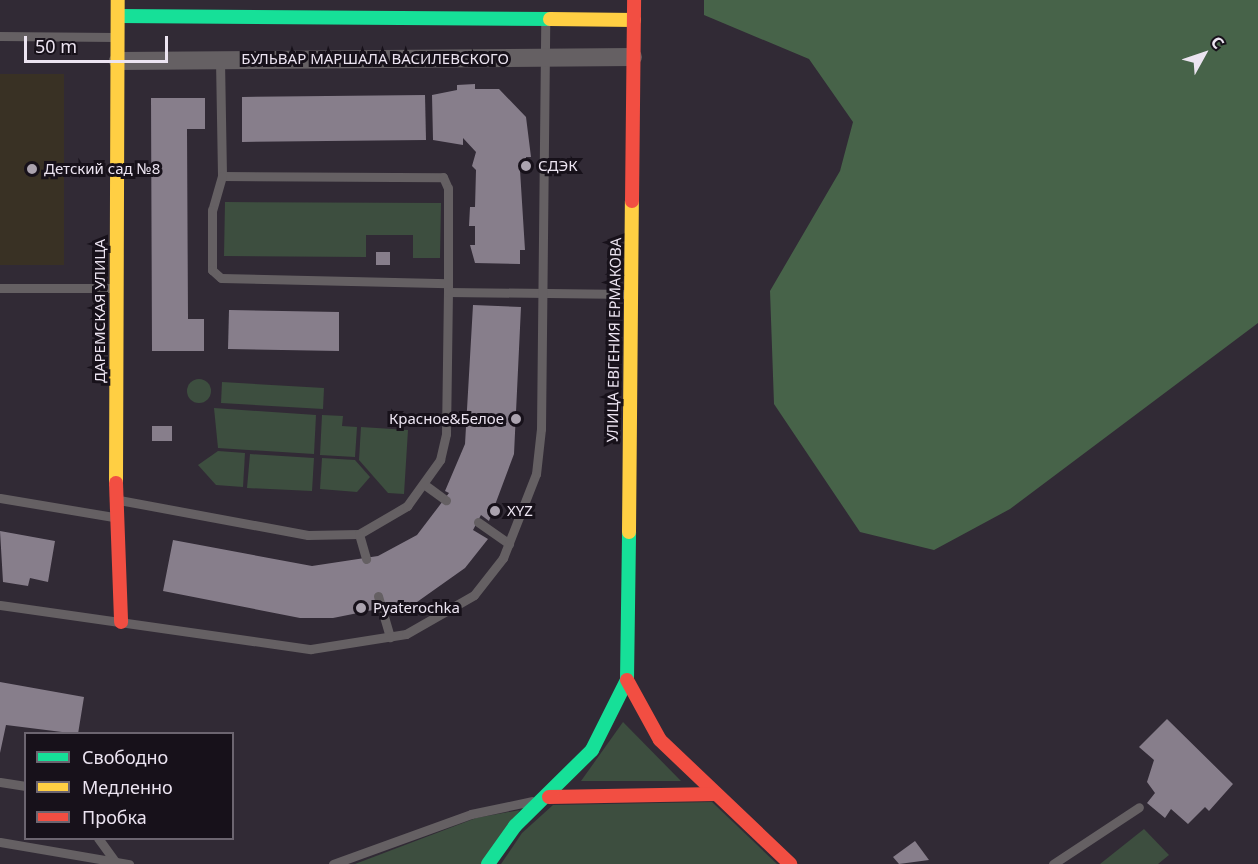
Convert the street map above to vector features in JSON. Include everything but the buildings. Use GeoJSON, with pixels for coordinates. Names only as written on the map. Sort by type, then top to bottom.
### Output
{"type":"FeatureCollection","features":[{"type":"Feature","properties":{"kind":"main road","name":"ДАРЕМСКАЯ УЛИЦА"},"geometry":{"type":"LineString","coordinates":[[118,0],[116,517],[121,622]]}},
{"type":"Feature","properties":{"kind":"main road","name":"УЛИЦА ЕВГЕНИЯ ЕРМАКОВА"},"geometry":{"type":"LineString","coordinates":[[488,864],[515,826],[549,797],[592,750],[627,680],[634,0]]}},
{"type":"Feature","properties":{"kind":"main road"},"geometry":{"type":"LineString","coordinates":[[118,16],[414,14],[634,20]]}},
{"type":"Feature","properties":{"kind":"main road","name":"УЛИЦА ЕВГЕНИЯ ЕРМАКОВА"},"geometry":{"type":"LineString","coordinates":[[627,680],[660,740],[790,864]]}},
{"type":"Feature","properties":{"kind":"main road"},"geometry":{"type":"LineString","coordinates":[[549,797],[716,794]]}},
{"type":"Feature","properties":{"kind":"street","name":"БУЛЬВАР МАРШАЛА ВАСИЛЕВСКОГО"},"geometry":{"type":"LineString","coordinates":[[118,61],[633,57]]}},
{"type":"Feature","properties":{"kind":"lane"},"geometry":{"type":"LineString","coordinates":[[0,605],[311,649],[390,638],[443,616],[474,595],[509,544],[536,474],[542,293],[544,58],[550,16]]}},
{"type":"Feature","properties":{"kind":"lane"},"geometry":{"type":"LineString","coordinates":[[0,36],[118,36]]}},
{"type":"Feature","properties":{"kind":"lane"},"geometry":{"type":"LineString","coordinates":[[220,60],[222,176],[212,210],[212,270],[220,278],[542,293],[631,294]]}},
{"type":"Feature","properties":{"kind":"lane"},"geometry":{"type":"LineString","coordinates":[[116,500],[308,535],[359,534],[387,521],[425,485],[440,460],[446,434],[448,287],[448,188],[443,177],[222,176]]}},
{"type":"Feature","properties":{"kind":"lane"},"geometry":{"type":"LineString","coordinates":[[0,288],[117,288]]}},
{"type":"Feature","properties":{"kind":"lane"},"geometry":{"type":"LineString","coordinates":[[425,485],[446,500]]}},
{"type":"Feature","properties":{"kind":"lane"},"geometry":{"type":"LineString","coordinates":[[0,498],[116,517]]}},
{"type":"Feature","properties":{"kind":"lane"},"geometry":{"type":"LineString","coordinates":[[478,522],[509,544]]}},
{"type":"Feature","properties":{"kind":"lane"},"geometry":{"type":"LineString","coordinates":[[359,534],[366,559]]}},
{"type":"Feature","properties":{"kind":"lane"},"geometry":{"type":"LineString","coordinates":[[378,596],[390,638]]}},
{"type":"Feature","properties":{"kind":"lane"},"geometry":{"type":"LineString","coordinates":[[0,782],[24,786]]}},
{"type":"Feature","properties":{"kind":"lane"},"geometry":{"type":"LineString","coordinates":[[333,864],[471,814],[549,797]]}},
{"type":"Feature","properties":{"kind":"lane"},"geometry":{"type":"LineString","coordinates":[[1053,864],[1139,807]]}},
{"type":"Feature","properties":{"kind":"lane"},"geometry":{"type":"LineString","coordinates":[[100,840],[117,863]]}},
{"type":"Feature","properties":{"kind":"lane"},"geometry":{"type":"LineString","coordinates":[[0,842],[129,864]]}},
{"type":"Feature","properties":{"kind":"shaded area","name":"Детский сад №8"},"geometry":{"type":"Polygon","coordinates":[[[0,74],[64,74],[64,265],[0,265],[0,74]]]}},
{"type":"Feature","properties":{"kind":"green space"},"geometry":{"type":"Polygon","coordinates":[[[704,0],[1258,0],[1258,323],[1010,509],[934,550],[860,532],[774,404],[770,291],[840,171],[853,122],[809,59],[704,15],[704,0]]]}},
{"type":"Feature","properties":{"kind":"green space"},"geometry":{"type":"Polygon","coordinates":[[[225,202],[441,203],[440,258],[413,258],[413,235],[366,235],[366,257],[224,256],[225,202]]]}},
{"type":"Feature","properties":{"kind":"green space"},"geometry":{"type":"Polygon","coordinates":[[[199,379],[208,382],[211,391],[208,400],[199,403],[190,400],[187,391],[190,382],[199,379]]]}},
{"type":"Feature","properties":{"kind":"green space"},"geometry":{"type":"Polygon","coordinates":[[[222,382],[324,388],[323,409],[221,403],[222,382]]]}},
{"type":"Feature","properties":{"kind":"green space"},"geometry":{"type":"Polygon","coordinates":[[[214,408],[316,415],[314,454],[218,448],[214,408]]]}},
{"type":"Feature","properties":{"kind":"green space"},"geometry":{"type":"Polygon","coordinates":[[[322,415],[343,416],[342,426],[357,427],[355,457],[320,455],[322,415]]]}},
{"type":"Feature","properties":{"kind":"green space"},"geometry":{"type":"Polygon","coordinates":[[[361,427],[408,430],[404,494],[388,493],[359,460],[361,427]]]}},
{"type":"Feature","properties":{"kind":"green space"},"geometry":{"type":"Polygon","coordinates":[[[218,451],[245,453],[243,487],[216,485],[198,465],[218,451]]]}},
{"type":"Feature","properties":{"kind":"green space"},"geometry":{"type":"Polygon","coordinates":[[[250,454],[314,458],[312,491],[247,488],[250,454]]]}},
{"type":"Feature","properties":{"kind":"green space"},"geometry":{"type":"Polygon","coordinates":[[[322,458],[355,460],[370,477],[357,492],[320,489],[322,458]]]}},
{"type":"Feature","properties":{"kind":"green space"},"geometry":{"type":"Polygon","coordinates":[[[623,722],[681,781],[581,781],[623,722]]]}},
{"type":"Feature","properties":{"kind":"green space"},"geometry":{"type":"Polygon","coordinates":[[[712,802],[777,864],[501,864],[522,833],[553,805],[712,802]]]}},
{"type":"Feature","properties":{"kind":"green space"},"geometry":{"type":"Polygon","coordinates":[[[520,810],[481,864],[355,864],[476,818],[520,810]]]}},
{"type":"Feature","properties":{"kind":"green space"},"geometry":{"type":"Polygon","coordinates":[[[1144,829],[1169,855],[1158,864],[1100,864],[1144,829]]]}},
{"type":"Feature","properties":{"kind":"traffic: fast"},"geometry":{"type":"LineString","coordinates":[[118,16],[550,19]]}},
{"type":"Feature","properties":{"kind":"traffic: fast"},"geometry":{"type":"LineString","coordinates":[[488,864],[515,826],[592,750],[627,680],[629,532]]}},
{"type":"Feature","properties":{"kind":"traffic: slow"},"geometry":{"type":"LineString","coordinates":[[116,483],[118,0]]}},
{"type":"Feature","properties":{"kind":"traffic: slow"},"geometry":{"type":"LineString","coordinates":[[550,19],[634,20]]}},
{"type":"Feature","properties":{"kind":"traffic: slow"},"geometry":{"type":"LineString","coordinates":[[629,532],[632,201]]}},
{"type":"Feature","properties":{"kind":"traffic: jam"},"geometry":{"type":"LineString","coordinates":[[632,201],[634,0]]}},
{"type":"Feature","properties":{"kind":"traffic: jam"},"geometry":{"type":"LineString","coordinates":[[116,483],[121,622]]}},
{"type":"Feature","properties":{"kind":"traffic: jam"},"geometry":{"type":"LineString","coordinates":[[627,680],[660,740],[790,864]]}},
{"type":"Feature","properties":{"kind":"traffic: jam"},"geometry":{"type":"LineString","coordinates":[[549,797],[716,794]]}},
{"type":"Feature","properties":{"kind":"place","name":"СДЭК"},"geometry":{"type":"Point","coordinates":[526,166]}},
{"type":"Feature","properties":{"kind":"place","name":"Детский сад №8"},"geometry":{"type":"Point","coordinates":[32,169]}},
{"type":"Feature","properties":{"kind":"place","name":"Красное&Белое"},"geometry":{"type":"Point","coordinates":[516,419]}},
{"type":"Feature","properties":{"kind":"place","name":"XYZ"},"geometry":{"type":"Point","coordinates":[495,511]}},
{"type":"Feature","properties":{"kind":"place","name":"Pyaterochka"},"geometry":{"type":"Point","coordinates":[361,608]}}]}
